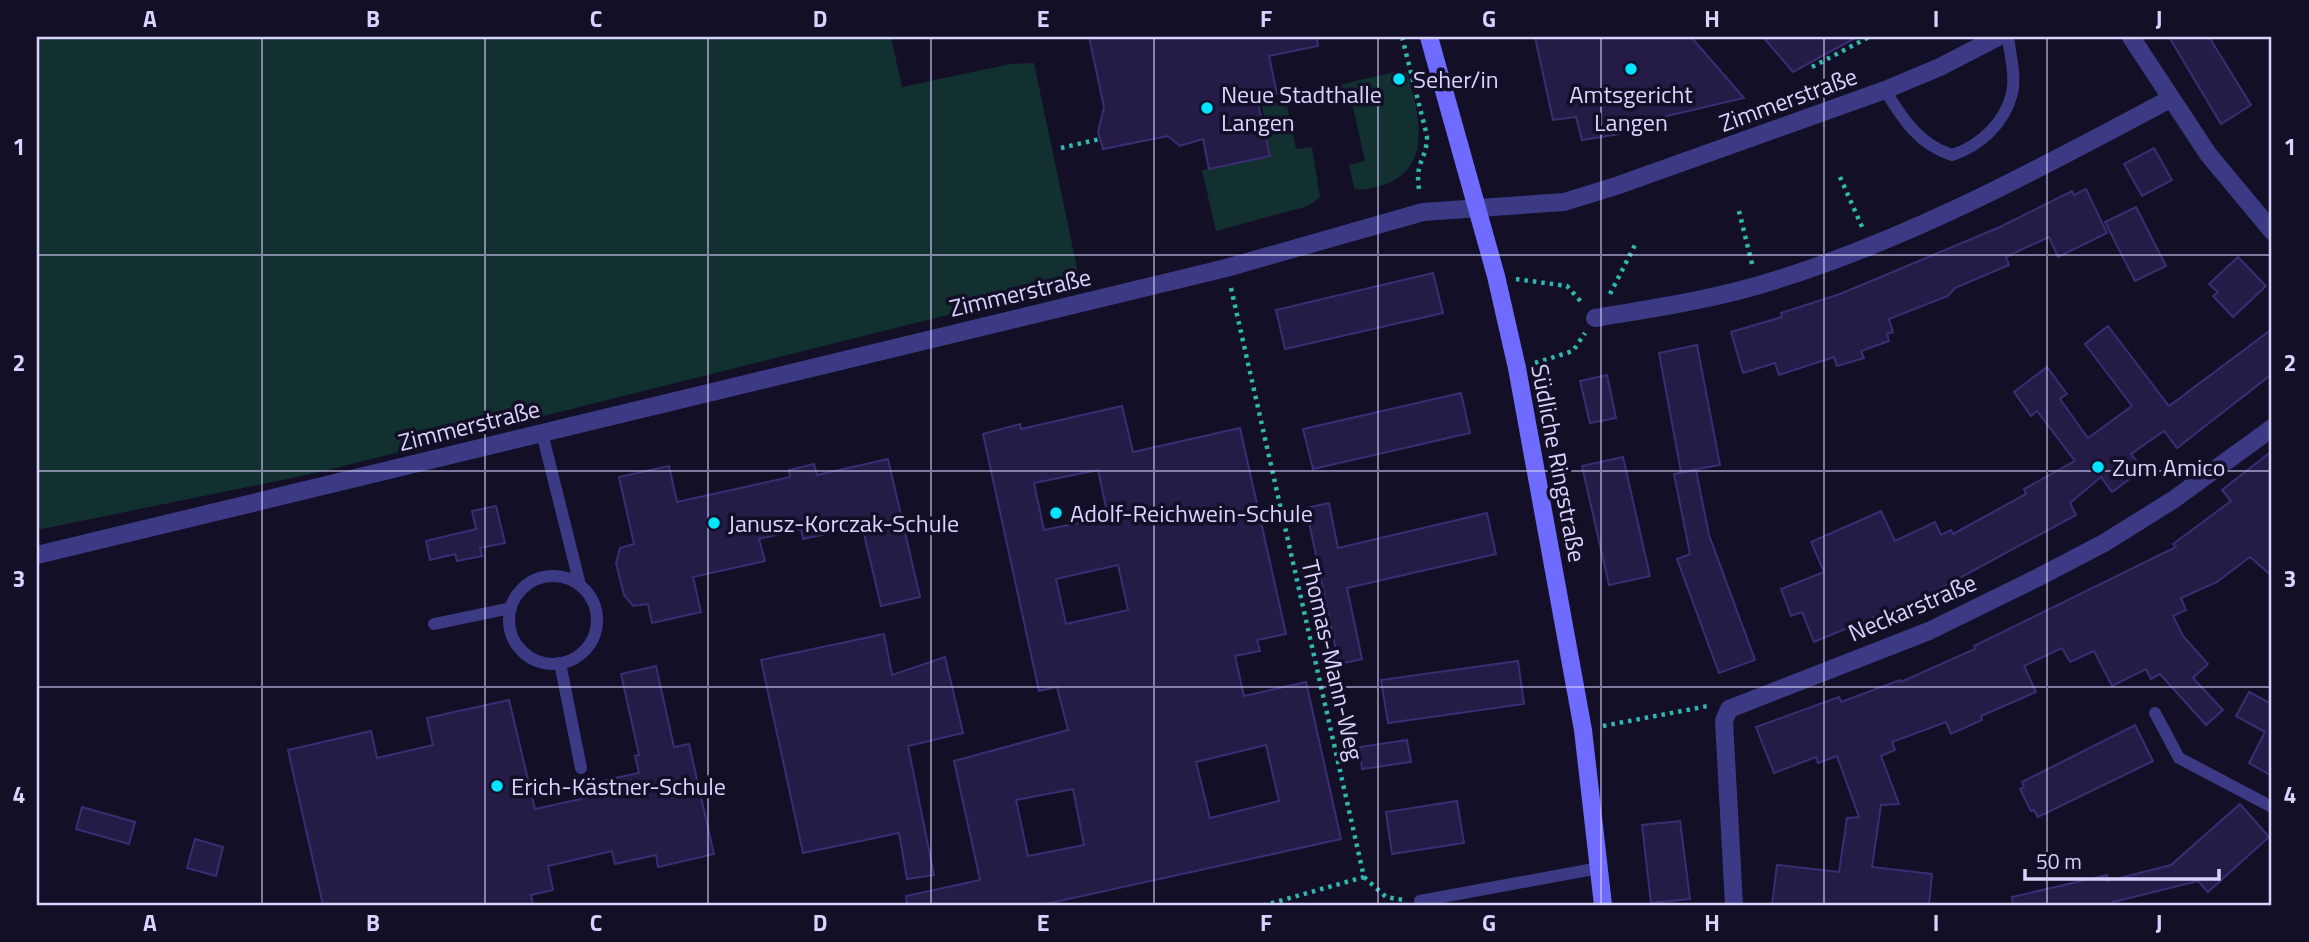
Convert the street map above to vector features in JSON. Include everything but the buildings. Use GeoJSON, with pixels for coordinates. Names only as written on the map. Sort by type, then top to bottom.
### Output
{"type":"FeatureCollection","features":[{"type":"Feature","properties":{"kind":"main road","name":"Südliche Ringstraße"},"geometry":{"type":"LineString","coordinates":[[1429,37],[1496,276],[1517,368],[1583,730],[1603,905]]}},
{"type":"Feature","properties":{"kind":"street","name":"Zimmerstraße"},"geometry":{"type":"LineString","coordinates":[[37,555],[1226,268],[1423,212],[1477,210],[1577,198],[1885,90],[1941,67],[1998,37]]}},
{"type":"Feature","properties":{"kind":"street"},"geometry":{"type":"LineString","coordinates":[[2131,37],[2208,154],[2272,231]]}},
{"type":"Feature","properties":{"kind":"street"},"geometry":{"type":"LineString","coordinates":[[1595,318],[1703,300],[1758,286],[1871,246],[2014,182],[2170,99]]}},
{"type":"Feature","properties":{"kind":"street","name":"Neckarstraße"},"geometry":{"type":"LineString","coordinates":[[1729,709],[1928,631],[2038,578],[2104,543],[2172,500],[2272,428]]}},
{"type":"Feature","properties":{"kind":"street"},"geometry":{"type":"LineString","coordinates":[[1729,709],[1724,721],[1734,905]]}},
{"type":"Feature","properties":{"kind":"lane"},"geometry":{"type":"LineString","coordinates":[[1885,90],[1902,118],[1929,144],[1952,155],[1966,150],[1996,124],[2012,93],[2008,37]]}},
{"type":"Feature","properties":{"kind":"lane"},"geometry":{"type":"LineString","coordinates":[[542,433],[580,585],[596,609],[597,624],[586,650],[574,659],[545,663],[520,649],[509,622],[517,595],[539,578],[554,575],[580,585]]}},
{"type":"Feature","properties":{"kind":"lane"},"geometry":{"type":"LineString","coordinates":[[434,624],[511,608]]}},
{"type":"Feature","properties":{"kind":"lane"},"geometry":{"type":"LineString","coordinates":[[560,663],[581,768]]}},
{"type":"Feature","properties":{"kind":"lane"},"geometry":{"type":"LineString","coordinates":[[2155,713],[2179,758],[2272,807]]}},
{"type":"Feature","properties":{"kind":"lane"},"geometry":{"type":"LineString","coordinates":[[1420,901],[1599,868]]}},
{"type":"Feature","properties":{"kind":"path"},"geometry":{"type":"LineString","coordinates":[[1402,37],[1427,136],[1427,147],[1416,173],[1423,212]]}},
{"type":"Feature","properties":{"kind":"path"},"geometry":{"type":"LineString","coordinates":[[1812,67],[1869,37]]}},
{"type":"Feature","properties":{"kind":"path"},"geometry":{"type":"LineString","coordinates":[[1061,148],[1100,139]]}},
{"type":"Feature","properties":{"kind":"path"},"geometry":{"type":"LineString","coordinates":[[1840,177],[1871,246]]}},
{"type":"Feature","properties":{"kind":"path"},"geometry":{"type":"LineString","coordinates":[[1739,211],[1758,286]]}},
{"type":"Feature","properties":{"kind":"path"},"geometry":{"type":"LineString","coordinates":[[1517,368],[1573,352],[1624,272],[1635,245]]}},
{"type":"Feature","properties":{"kind":"path","name":"Thomas-Mann-Weg"},"geometry":{"type":"LineString","coordinates":[[1226,268],[1364,877]]}},
{"type":"Feature","properties":{"kind":"path"},"geometry":{"type":"LineString","coordinates":[[1496,276],[1567,286],[1595,318]]}},
{"type":"Feature","properties":{"kind":"path"},"geometry":{"type":"LineString","coordinates":[[1583,730],[1712,705],[1729,709]]}},
{"type":"Feature","properties":{"kind":"path"},"geometry":{"type":"LineString","coordinates":[[1265,905],[1364,877],[1386,897],[1420,901]]}},
{"type":"Feature","properties":{"kind":"green space"},"geometry":{"type":"Polygon","coordinates":[[[37,37],[891,37],[902,87],[1010,64],[1034,63],[1080,282],[316,473],[37,530],[37,37]]]}},
{"type":"Feature","properties":{"kind":"green space"},"geometry":{"type":"Polygon","coordinates":[[[1399,71],[1407,73],[1413,93],[1419,132],[1417,149],[1411,164],[1400,176],[1383,185],[1359,190],[1354,188],[1349,165],[1365,161],[1352,103],[1337,106],[1337,94],[1343,84],[1399,71]]]}},
{"type":"Feature","properties":{"kind":"green space"},"geometry":{"type":"Polygon","coordinates":[[[1286,101],[1296,149],[1312,147],[1320,197],[1308,206],[1216,231],[1202,170],[1270,155],[1262,106],[1286,101]]]}},
{"type":"Feature","properties":{"kind":"place","name":"Amtsgericht Langen"},"geometry":{"type":"Point","coordinates":[1631,69]}},
{"type":"Feature","properties":{"kind":"place","name":"Seher/in"},"geometry":{"type":"Point","coordinates":[1399,79]}},
{"type":"Feature","properties":{"kind":"place","name":"Neue Stadthalle Langen"},"geometry":{"type":"Point","coordinates":[1207,108]}},
{"type":"Feature","properties":{"kind":"place","name":"Zum Amico"},"geometry":{"type":"Point","coordinates":[2098,467]}},
{"type":"Feature","properties":{"kind":"place","name":"Adolf-Reichwein-Schule"},"geometry":{"type":"Point","coordinates":[1056,513]}},
{"type":"Feature","properties":{"kind":"place","name":"Janusz-Korczak-Schule"},"geometry":{"type":"Point","coordinates":[714,523]}},
{"type":"Feature","properties":{"kind":"place","name":"Erich-Kästner-Schule"},"geometry":{"type":"Point","coordinates":[497,786]}}]}
